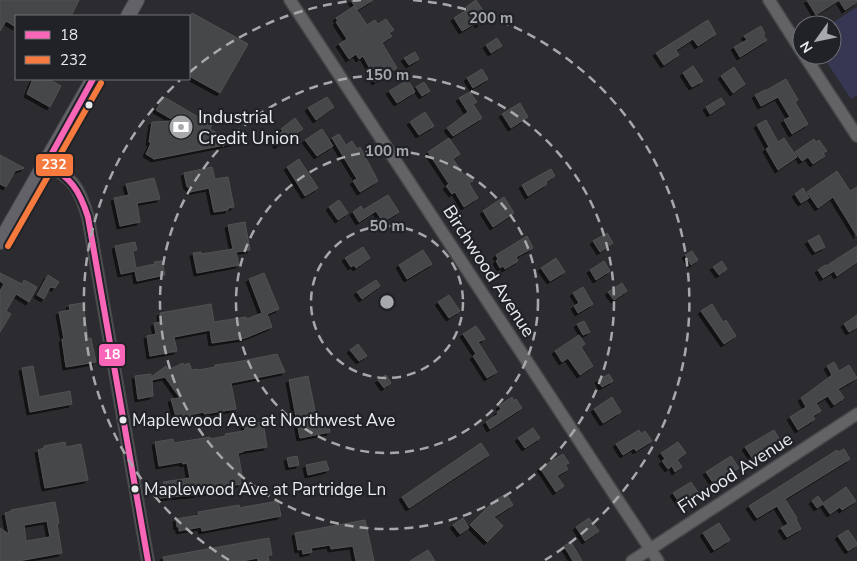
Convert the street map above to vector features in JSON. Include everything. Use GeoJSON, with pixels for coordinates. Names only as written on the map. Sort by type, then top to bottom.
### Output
{"type":"FeatureCollection","features":[{"type":"Feature","properties":{"kind":"main road"},"geometry":{"type":"LineString","coordinates":[[129,15],[137,0]]}},
{"type":"Feature","properties":{"kind":"main road"},"geometry":{"type":"LineString","coordinates":[[0,242],[92,80]]}},
{"type":"Feature","properties":{"kind":"street","name":"Birchwood Avenue"},"geometry":{"type":"LineString","coordinates":[[290,0],[658,561]]}},
{"type":"Feature","properties":{"kind":"street"},"geometry":{"type":"LineString","coordinates":[[768,0],[792,37]]}},
{"type":"Feature","properties":{"kind":"street"},"geometry":{"type":"LineString","coordinates":[[811,65],[857,136]]}},
{"type":"Feature","properties":{"kind":"street"},"geometry":{"type":"LineString","coordinates":[[46,164],[68,178],[77,188],[82,196],[88,217],[148,561]]}},
{"type":"Feature","properties":{"kind":"street","name":"Firwood Avenue"},"geometry":{"type":"LineString","coordinates":[[632,561],[857,414]]}},
{"type":"Feature","properties":{"kind":"shaded area"},"geometry":{"type":"Polygon","coordinates":[[[857,7],[857,95],[851,99],[829,65],[842,65],[842,17],[857,7]]]}},
{"type":"Feature","properties":{"kind":"building"},"geometry":{"type":"Polygon","coordinates":[[[0,0],[79,0],[72,15],[15,15],[15,26],[6,21],[0,31],[0,0]]]}},
{"type":"Feature","properties":{"kind":"building"},"geometry":{"type":"Polygon","coordinates":[[[351,0],[373,0],[357,10],[351,0]]]}},
{"type":"Feature","properties":{"kind":"building"},"geometry":{"type":"Polygon","coordinates":[[[476,0],[488,18],[478,25],[477,22],[462,31],[454,18],[468,9],[466,7],[476,0]]]}},
{"type":"Feature","properties":{"kind":"building"},"geometry":{"type":"Polygon","coordinates":[[[807,0],[839,0],[816,15],[807,0]]]}},
{"type":"Feature","properties":{"kind":"building"},"geometry":{"type":"Polygon","coordinates":[[[839,0],[857,0],[857,2],[845,10],[839,0]]]}},
{"type":"Feature","properties":{"kind":"building"},"geometry":{"type":"Polygon","coordinates":[[[354,6],[367,25],[375,20],[378,24],[386,19],[394,30],[389,33],[392,36],[382,43],[397,68],[375,82],[363,56],[359,59],[356,54],[349,59],[339,44],[347,39],[336,22],[338,21],[336,18],[354,6]]]}},
{"type":"Feature","properties":{"kind":"building"},"geometry":{"type":"Polygon","coordinates":[[[192,13],[248,44],[220,93],[190,77],[190,16],[192,13]]]}},
{"type":"Feature","properties":{"kind":"building"},"geometry":{"type":"Polygon","coordinates":[[[708,20],[716,34],[698,46],[693,39],[676,50],[679,55],[664,65],[656,53],[708,20]]]}},
{"type":"Feature","properties":{"kind":"building"},"geometry":{"type":"Polygon","coordinates":[[[761,26],[765,34],[763,35],[767,40],[740,57],[734,47],[747,40],[744,36],[761,26]]]}},
{"type":"Feature","properties":{"kind":"building"},"geometry":{"type":"Polygon","coordinates":[[[497,38],[502,46],[491,53],[486,45],[497,38]]]}},
{"type":"Feature","properties":{"kind":"building"},"geometry":{"type":"Polygon","coordinates":[[[415,52],[419,59],[409,65],[404,58],[415,52]]]}},
{"type":"Feature","properties":{"kind":"building"},"geometry":{"type":"Polygon","coordinates":[[[693,66],[703,81],[692,87],[683,73],[693,66]]]}},
{"type":"Feature","properties":{"kind":"building"},"geometry":{"type":"Polygon","coordinates":[[[734,67],[745,84],[733,93],[721,76],[734,67]]]}},
{"type":"Feature","properties":{"kind":"building"},"geometry":{"type":"Polygon","coordinates":[[[482,69],[488,79],[473,88],[467,78],[482,69]]]}},
{"type":"Feature","properties":{"kind":"building"},"geometry":{"type":"Polygon","coordinates":[[[786,79],[798,100],[795,102],[808,124],[792,134],[784,120],[790,117],[778,97],[761,106],[755,95],[786,79]]]}},
{"type":"Feature","properties":{"kind":"building"},"geometry":{"type":"Polygon","coordinates":[[[33,80],[50,80],[61,86],[50,107],[27,94],[33,80]]]}},
{"type":"Feature","properties":{"kind":"building"},"geometry":{"type":"Polygon","coordinates":[[[408,80],[415,92],[397,103],[389,91],[408,80]]]}},
{"type":"Feature","properties":{"kind":"building"},"geometry":{"type":"Polygon","coordinates":[[[424,82],[430,91],[422,96],[416,87],[424,82]]]}},
{"type":"Feature","properties":{"kind":"building"},"geometry":{"type":"Polygon","coordinates":[[[470,92],[477,102],[473,104],[482,118],[453,136],[447,128],[468,112],[459,98],[470,92]]]}},
{"type":"Feature","properties":{"kind":"building","name":"Industrial Credit Union"},"geometry":{"type":"Polygon","coordinates":[[[164,97],[212,125],[210,129],[234,143],[154,159],[146,154],[151,143],[149,142],[152,122],[175,121],[156,110],[164,97]]]}},
{"type":"Feature","properties":{"kind":"building"},"geometry":{"type":"Polygon","coordinates":[[[327,97],[334,107],[316,120],[308,108],[327,97]]]}},
{"type":"Feature","properties":{"kind":"building"},"geometry":{"type":"Polygon","coordinates":[[[721,98],[725,104],[710,114],[706,107],[721,98]]]}},
{"type":"Feature","properties":{"kind":"building"},"geometry":{"type":"Polygon","coordinates":[[[520,103],[528,117],[511,128],[502,114],[520,103]]]}},
{"type":"Feature","properties":{"kind":"building"},"geometry":{"type":"Polygon","coordinates":[[[425,112],[434,126],[419,135],[410,122],[425,112]]]}},
{"type":"Feature","properties":{"kind":"building"},"geometry":{"type":"Polygon","coordinates":[[[295,118],[303,129],[277,146],[272,138],[283,131],[281,129],[295,118]]]}},
{"type":"Feature","properties":{"kind":"building"},"geometry":{"type":"Polygon","coordinates":[[[766,120],[778,142],[784,138],[797,157],[778,170],[766,149],[769,147],[757,125],[766,120]]]}},
{"type":"Feature","properties":{"kind":"building"},"geometry":{"type":"Polygon","coordinates":[[[322,129],[333,146],[317,156],[305,140],[322,129]]]}},
{"type":"Feature","properties":{"kind":"building"},"geometry":{"type":"Polygon","coordinates":[[[339,134],[346,145],[352,141],[357,149],[360,147],[378,181],[360,192],[353,181],[357,179],[332,138],[339,134]]]}},
{"type":"Feature","properties":{"kind":"building"},"geometry":{"type":"Polygon","coordinates":[[[449,138],[460,154],[453,159],[464,175],[467,173],[473,181],[469,183],[478,198],[464,207],[455,192],[452,194],[446,186],[449,184],[428,152],[449,138]]]}},
{"type":"Feature","properties":{"kind":"building"},"geometry":{"type":"Polygon","coordinates":[[[814,139],[816,142],[819,140],[827,151],[823,153],[825,156],[813,164],[808,157],[802,161],[795,152],[814,139]]]}},
{"type":"Feature","properties":{"kind":"building"},"geometry":{"type":"Polygon","coordinates":[[[0,155],[24,168],[15,171],[6,187],[0,184],[0,155]]]}},
{"type":"Feature","properties":{"kind":"building"},"geometry":{"type":"Polygon","coordinates":[[[299,159],[318,188],[305,196],[287,167],[299,159]]]}},
{"type":"Feature","properties":{"kind":"building"},"geometry":{"type":"Polygon","coordinates":[[[212,167],[215,179],[228,177],[234,207],[228,208],[228,210],[214,212],[209,188],[190,192],[189,187],[187,187],[184,173],[212,167]]]}},
{"type":"Feature","properties":{"kind":"building"},"geometry":{"type":"Polygon","coordinates":[[[551,169],[555,176],[546,182],[547,184],[528,196],[522,185],[551,169]]]}},
{"type":"Feature","properties":{"kind":"building"},"geometry":{"type":"Polygon","coordinates":[[[837,171],[850,191],[857,187],[857,236],[833,197],[818,208],[807,192],[837,171]]]}},
{"type":"Feature","properties":{"kind":"building"},"geometry":{"type":"Polygon","coordinates":[[[154,178],[160,199],[137,203],[140,222],[120,226],[114,198],[129,195],[126,184],[154,178]]]}},
{"type":"Feature","properties":{"kind":"building"},"geometry":{"type":"Polygon","coordinates":[[[803,188],[809,198],[801,203],[795,194],[803,188]]]}},
{"type":"Feature","properties":{"kind":"building"},"geometry":{"type":"Polygon","coordinates":[[[388,195],[399,212],[383,222],[376,211],[359,222],[353,212],[361,206],[363,210],[388,195]]]}},
{"type":"Feature","properties":{"kind":"building"},"geometry":{"type":"Polygon","coordinates":[[[504,197],[514,213],[493,227],[483,211],[504,197]]]}},
{"type":"Feature","properties":{"kind":"building"},"geometry":{"type":"Polygon","coordinates":[[[339,200],[348,213],[338,220],[329,207],[339,200]]]}},
{"type":"Feature","properties":{"kind":"building"},"geometry":{"type":"Polygon","coordinates":[[[245,222],[250,250],[236,252],[239,265],[197,273],[193,253],[201,252],[201,254],[233,249],[228,225],[245,222]]]}},
{"type":"Feature","properties":{"kind":"building"},"geometry":{"type":"Polygon","coordinates":[[[607,233],[613,243],[600,252],[593,241],[607,233]]]}},
{"type":"Feature","properties":{"kind":"building"},"geometry":{"type":"Polygon","coordinates":[[[819,235],[825,247],[815,252],[808,241],[819,235]]]}},
{"type":"Feature","properties":{"kind":"building"},"geometry":{"type":"Polygon","coordinates":[[[527,236],[533,248],[516,257],[518,261],[505,269],[503,266],[500,268],[496,261],[498,259],[496,255],[527,236]]]}},
{"type":"Feature","properties":{"kind":"building"},"geometry":{"type":"Polygon","coordinates":[[[135,242],[137,250],[133,251],[136,268],[162,261],[165,275],[137,281],[135,271],[121,274],[115,246],[135,242]]]}},
{"type":"Feature","properties":{"kind":"building"},"geometry":{"type":"Polygon","coordinates":[[[857,246],[857,262],[837,276],[834,271],[823,278],[818,270],[857,246]]]}},
{"type":"Feature","properties":{"kind":"building"},"geometry":{"type":"Polygon","coordinates":[[[363,247],[370,258],[356,268],[354,265],[351,267],[345,258],[363,247]]]}},
{"type":"Feature","properties":{"kind":"building"},"geometry":{"type":"Polygon","coordinates":[[[423,250],[432,264],[407,279],[399,265],[423,250]]]}},
{"type":"Feature","properties":{"kind":"building"},"geometry":{"type":"Polygon","coordinates":[[[692,251],[698,260],[691,265],[685,255],[692,251]]]}},
{"type":"Feature","properties":{"kind":"building"},"geometry":{"type":"Polygon","coordinates":[[[556,258],[565,272],[550,281],[541,268],[556,258]]]}},
{"type":"Feature","properties":{"kind":"building"},"geometry":{"type":"Polygon","coordinates":[[[604,261],[610,271],[596,280],[590,270],[604,261]]]}},
{"type":"Feature","properties":{"kind":"building"},"geometry":{"type":"Polygon","coordinates":[[[722,261],[727,269],[719,275],[713,267],[722,261]]]}},
{"type":"Feature","properties":{"kind":"building"},"geometry":{"type":"Polygon","coordinates":[[[0,273],[22,284],[24,280],[37,287],[29,302],[16,294],[6,311],[11,314],[0,332],[0,291],[4,284],[0,281],[0,273]]]}},
{"type":"Feature","properties":{"kind":"building"},"geometry":{"type":"Polygon","coordinates":[[[264,273],[279,309],[267,314],[272,327],[245,338],[212,343],[210,330],[174,337],[177,351],[150,356],[147,336],[156,334],[154,323],[161,322],[160,313],[211,304],[214,322],[246,317],[247,319],[262,313],[249,279],[264,273]]]}},
{"type":"Feature","properties":{"kind":"building"},"geometry":{"type":"Polygon","coordinates":[[[48,275],[59,282],[55,288],[50,287],[44,299],[37,295],[48,275]]]}},
{"type":"Feature","properties":{"kind":"building"},"geometry":{"type":"Polygon","coordinates":[[[376,280],[380,286],[362,299],[357,292],[376,280]]]}},
{"type":"Feature","properties":{"kind":"building"},"geometry":{"type":"Polygon","coordinates":[[[622,283],[627,291],[614,300],[608,292],[622,283]]]}},
{"type":"Feature","properties":{"kind":"building"},"geometry":{"type":"Polygon","coordinates":[[[583,287],[593,304],[578,313],[574,306],[579,303],[573,293],[583,287]]]}},
{"type":"Feature","properties":{"kind":"building"},"geometry":{"type":"Polygon","coordinates":[[[449,295],[460,311],[449,318],[438,302],[449,295]]]}},
{"type":"Feature","properties":{"kind":"building"},"geometry":{"type":"Polygon","coordinates":[[[83,303],[88,339],[91,338],[96,362],[66,367],[62,339],[64,339],[59,312],[70,310],[69,305],[83,303]]]}},
{"type":"Feature","properties":{"kind":"building"},"geometry":{"type":"Polygon","coordinates":[[[712,304],[723,322],[726,320],[736,336],[724,344],[701,311],[712,304]]]}},
{"type":"Feature","properties":{"kind":"building"},"geometry":{"type":"Polygon","coordinates":[[[857,315],[857,327],[849,332],[844,324],[857,315]]]}},
{"type":"Feature","properties":{"kind":"building"},"geometry":{"type":"Polygon","coordinates":[[[584,321],[590,332],[583,335],[577,324],[584,321]]]}},
{"type":"Feature","properties":{"kind":"building"},"geometry":{"type":"Polygon","coordinates":[[[476,326],[485,339],[478,342],[497,372],[487,378],[473,356],[476,354],[463,334],[476,326]]]}},
{"type":"Feature","properties":{"kind":"building"},"geometry":{"type":"Polygon","coordinates":[[[579,335],[585,344],[581,347],[593,366],[580,375],[568,358],[562,362],[555,351],[579,335]]]}},
{"type":"Feature","properties":{"kind":"building"},"geometry":{"type":"Polygon","coordinates":[[[358,344],[367,356],[359,361],[350,350],[358,344]]]}},
{"type":"Feature","properties":{"kind":"building"},"geometry":{"type":"Polygon","coordinates":[[[277,354],[285,372],[231,383],[236,409],[204,414],[204,412],[181,419],[180,416],[176,417],[171,399],[180,398],[165,377],[152,380],[153,396],[138,399],[135,376],[151,374],[151,377],[166,366],[168,370],[183,363],[184,365],[189,363],[192,370],[199,370],[215,367],[215,365],[277,354]]]}},
{"type":"Feature","properties":{"kind":"building"},"geometry":{"type":"Polygon","coordinates":[[[834,362],[839,371],[849,365],[857,378],[838,389],[844,398],[834,405],[828,396],[816,403],[821,411],[813,416],[815,419],[798,430],[790,417],[806,407],[801,398],[832,375],[827,366],[834,362]]]}},
{"type":"Feature","properties":{"kind":"building"},"geometry":{"type":"Polygon","coordinates":[[[33,366],[39,397],[70,391],[72,404],[30,412],[22,368],[33,366]]]}},
{"type":"Feature","properties":{"kind":"building"},"geometry":{"type":"Polygon","coordinates":[[[609,374],[613,381],[602,387],[598,380],[609,374]]]}},
{"type":"Feature","properties":{"kind":"building"},"geometry":{"type":"Polygon","coordinates":[[[386,375],[391,383],[384,388],[378,380],[386,375]]]}},
{"type":"Feature","properties":{"kind":"building"},"geometry":{"type":"Polygon","coordinates":[[[308,376],[318,425],[328,423],[330,432],[300,438],[289,380],[308,376]]]}},
{"type":"Feature","properties":{"kind":"building"},"geometry":{"type":"Polygon","coordinates":[[[512,397],[514,401],[516,399],[522,408],[490,429],[486,422],[498,414],[497,412],[501,409],[499,406],[512,397]]]}},
{"type":"Feature","properties":{"kind":"building"},"geometry":{"type":"Polygon","coordinates":[[[612,397],[621,412],[603,423],[594,409],[612,397]]]}},
{"type":"Feature","properties":{"kind":"building"},"geometry":{"type":"Polygon","coordinates":[[[263,422],[267,447],[238,453],[242,475],[240,479],[241,484],[210,489],[211,492],[160,498],[158,486],[164,485],[163,482],[190,478],[187,463],[183,464],[182,462],[159,466],[155,442],[173,439],[174,443],[210,437],[210,439],[243,431],[245,430],[244,425],[263,422]]]}},
{"type":"Feature","properties":{"kind":"building"},"geometry":{"type":"Polygon","coordinates":[[[533,428],[540,438],[525,448],[518,438],[533,428]]]}},
{"type":"Feature","properties":{"kind":"building"},"geometry":{"type":"Polygon","coordinates":[[[639,430],[641,434],[645,431],[652,441],[636,451],[634,448],[623,455],[616,444],[639,430]]]}},
{"type":"Feature","properties":{"kind":"building"},"geometry":{"type":"Polygon","coordinates":[[[774,430],[781,442],[753,459],[745,447],[774,430]]]}},
{"type":"Feature","properties":{"kind":"building"},"geometry":{"type":"Polygon","coordinates":[[[65,442],[66,447],[81,444],[88,480],[45,488],[38,450],[44,448],[44,446],[65,442]]]}},
{"type":"Feature","properties":{"kind":"building"},"geometry":{"type":"Polygon","coordinates":[[[678,442],[686,453],[677,460],[682,467],[675,472],[672,466],[668,469],[662,461],[665,459],[661,453],[678,442]]]}},
{"type":"Feature","properties":{"kind":"building"},"geometry":{"type":"Polygon","coordinates":[[[481,443],[489,455],[409,508],[402,497],[481,443]]]}},
{"type":"Feature","properties":{"kind":"building"},"geometry":{"type":"Polygon","coordinates":[[[844,449],[850,459],[785,499],[797,518],[801,529],[787,537],[781,528],[788,524],[777,506],[757,518],[749,506],[837,450],[838,452],[844,449]]]}},
{"type":"Feature","properties":{"kind":"building"},"geometry":{"type":"Polygon","coordinates":[[[563,454],[569,463],[565,465],[568,469],[557,476],[564,486],[556,492],[540,468],[563,454]]]}},
{"type":"Feature","properties":{"kind":"building"},"geometry":{"type":"Polygon","coordinates":[[[297,456],[299,465],[289,467],[287,458],[297,456]]]}},
{"type":"Feature","properties":{"kind":"building"},"geometry":{"type":"Polygon","coordinates":[[[731,456],[739,468],[714,484],[706,472],[731,456]]]}},
{"type":"Feature","properties":{"kind":"building"},"geometry":{"type":"Polygon","coordinates":[[[326,461],[329,470],[308,475],[306,465],[326,461]]]}},
{"type":"Feature","properties":{"kind":"building"},"geometry":{"type":"Polygon","coordinates":[[[691,482],[699,494],[681,505],[673,493],[691,482]]]}},
{"type":"Feature","properties":{"kind":"building"},"geometry":{"type":"Polygon","coordinates":[[[846,487],[856,501],[842,510],[840,507],[830,514],[823,504],[817,508],[812,501],[818,496],[823,503],[846,487]]]}},
{"type":"Feature","properties":{"kind":"building"},"geometry":{"type":"Polygon","coordinates":[[[506,494],[513,505],[494,517],[503,526],[487,542],[470,525],[495,500],[506,494]]]}},
{"type":"Feature","properties":{"kind":"building"},"geometry":{"type":"Polygon","coordinates":[[[278,501],[281,516],[202,531],[201,527],[179,531],[179,527],[177,527],[176,519],[199,515],[198,512],[239,505],[240,508],[278,501]]]}},
{"type":"Feature","properties":{"kind":"building"},"geometry":{"type":"Polygon","coordinates":[[[55,502],[62,553],[18,561],[0,561],[0,528],[9,534],[5,513],[11,510],[55,502]],[[47,521],[24,525],[26,541],[50,537],[47,521]]]}},
{"type":"Feature","properties":{"kind":"building"},"geometry":{"type":"Polygon","coordinates":[[[463,518],[469,528],[460,534],[453,525],[463,518]]]}},
{"type":"Feature","properties":{"kind":"building"},"geometry":{"type":"Polygon","coordinates":[[[589,518],[599,531],[585,541],[576,527],[589,518]]]}},
{"type":"Feature","properties":{"kind":"building"},"geometry":{"type":"Polygon","coordinates":[[[365,520],[374,561],[356,561],[353,546],[331,549],[330,545],[311,548],[312,552],[303,554],[302,549],[298,550],[295,533],[365,520]]]}},
{"type":"Feature","properties":{"kind":"building"},"geometry":{"type":"Polygon","coordinates":[[[719,523],[730,540],[714,550],[703,533],[719,523]]]}},
{"type":"Feature","properties":{"kind":"building"},"geometry":{"type":"Polygon","coordinates":[[[848,530],[857,545],[848,551],[838,536],[848,530]]]}},
{"type":"Feature","properties":{"kind":"building"},"geometry":{"type":"Polygon","coordinates":[[[269,538],[272,555],[268,555],[269,561],[258,561],[258,558],[242,561],[164,561],[163,557],[269,538]]]}},
{"type":"Feature","properties":{"kind":"building"},"geometry":{"type":"Polygon","coordinates":[[[571,542],[582,561],[573,561],[564,546],[571,542]]]}},
{"type":"Feature","properties":{"kind":"building"},"geometry":{"type":"Polygon","coordinates":[[[428,550],[435,561],[410,561],[428,550]]]}},
{"type":"Feature","properties":{"kind":"transit line","name":"18"},"geometry":{"type":"LineString","coordinates":[[46,164],[92,80]]}},
{"type":"Feature","properties":{"kind":"transit line","name":"232"},"geometry":{"type":"LineString","coordinates":[[8,246],[101,83]]}},
{"type":"Feature","properties":{"kind":"transit line","name":"18"},"geometry":{"type":"LineString","coordinates":[[46,164],[62,174],[73,185],[88,217],[148,561]]}},
{"type":"Feature","properties":{"kind":"place","name":"Industrial Credit Union"},"geometry":{"type":"Point","coordinates":[181,127]}},
{"type":"Feature","properties":{"kind":"place","name":"Maplewood Ave at Northwest Ave"},"geometry":{"type":"Point","coordinates":[123,420]}},
{"type":"Feature","properties":{"kind":"place","name":"Maplewood Ave at Partridge Ln"},"geometry":{"type":"Point","coordinates":[135,489]}}]}
